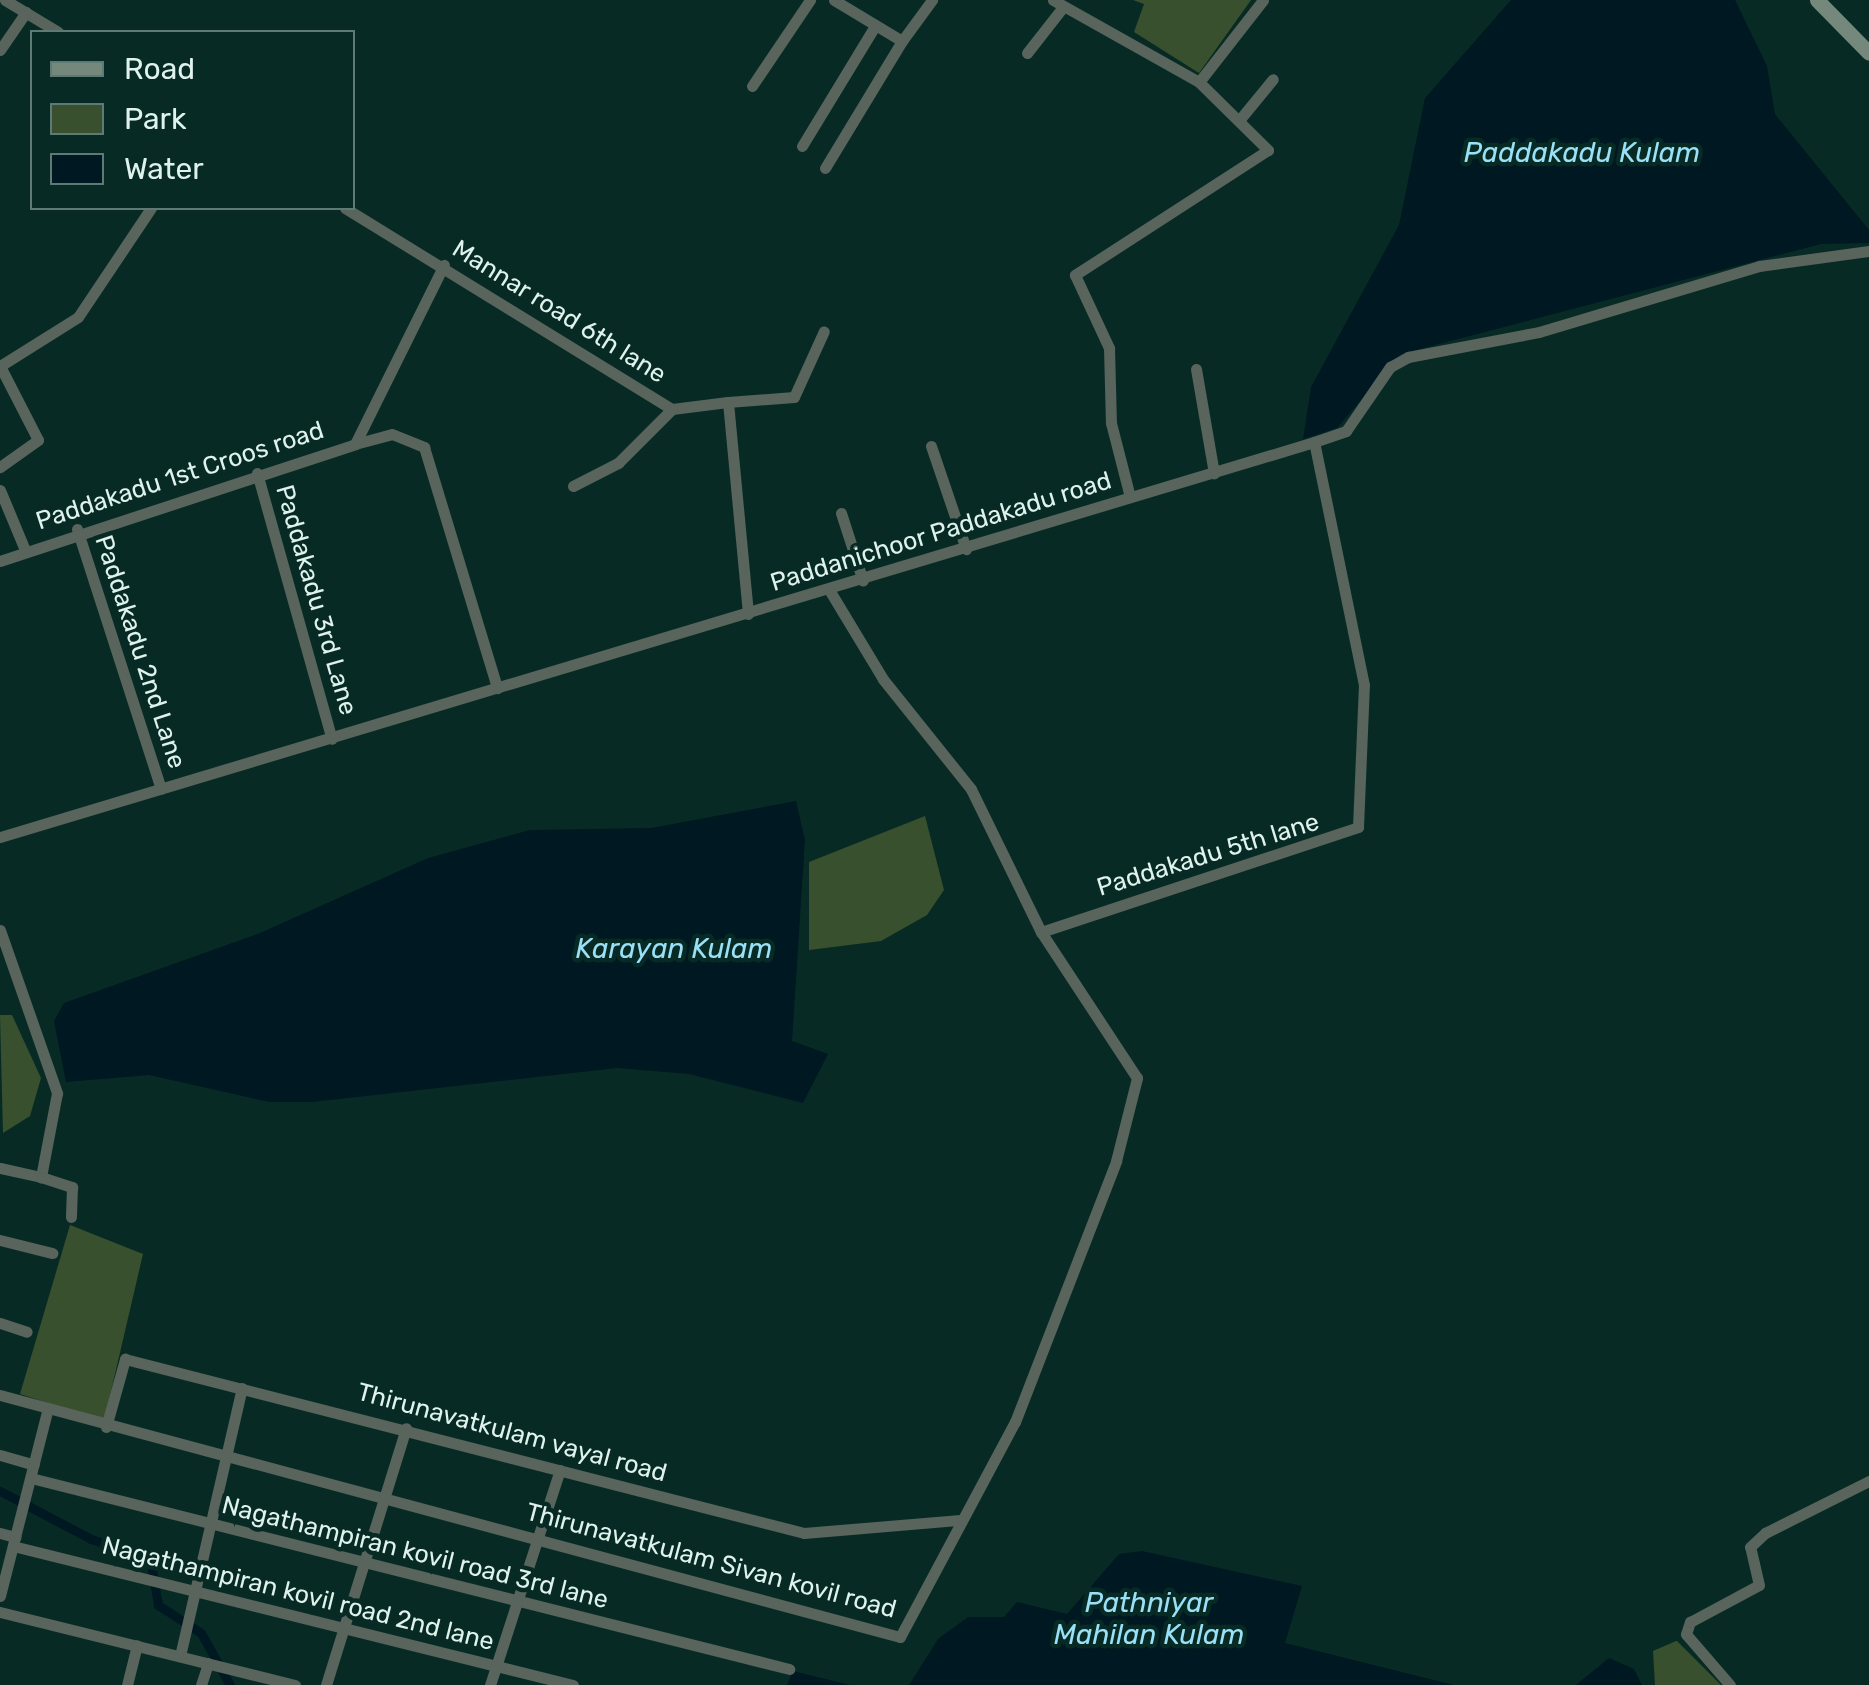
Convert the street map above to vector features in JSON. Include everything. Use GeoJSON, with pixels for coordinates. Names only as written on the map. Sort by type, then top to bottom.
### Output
{"type":"FeatureCollection","features":[{"type":"Feature","properties":{"kind":"street"},"geometry":{"type":"LineString","coordinates":[[5,0],[55,30]]}},
{"type":"Feature","properties":{"kind":"street"},"geometry":{"type":"LineString","coordinates":[[752,86],[810,0]]}},
{"type":"Feature","properties":{"kind":"street"},"geometry":{"type":"LineString","coordinates":[[834,0],[902,41]]}},
{"type":"Feature","properties":{"kind":"street"},"geometry":{"type":"LineString","coordinates":[[826,168],[902,41],[932,0]]}},
{"type":"Feature","properties":{"kind":"street"},"geometry":{"type":"LineString","coordinates":[[1199,82],[1262,0]]}},
{"type":"Feature","properties":{"kind":"street"},"geometry":{"type":"LineString","coordinates":[[1817,0],[1869,53]]}},
{"type":"Feature","properties":{"kind":"street"},"geometry":{"type":"LineString","coordinates":[[1027,53],[1058,3],[1199,82],[1242,118],[1268,150],[1259,162],[1075,275],[1110,348],[1111,424],[1130,498]]}},
{"type":"Feature","properties":{"kind":"street"},"geometry":{"type":"LineString","coordinates":[[0,50],[26,12]]}},
{"type":"Feature","properties":{"kind":"street"},"geometry":{"type":"LineString","coordinates":[[802,146],[875,26]]}},
{"type":"Feature","properties":{"kind":"street"},"geometry":{"type":"LineString","coordinates":[[1242,118],[1273,79]]}},
{"type":"Feature","properties":{"kind":"street"},"geometry":{"type":"LineString","coordinates":[[0,467],[38,440],[0,366],[78,317],[150,210]]}},
{"type":"Feature","properties":{"kind":"street","name":"Mannar road 6th lane"},"geometry":{"type":"LineString","coordinates":[[348,210],[444,265],[672,410],[794,397],[824,331]]}},
{"type":"Feature","properties":{"kind":"street","name":"Paddanichoor Paddakadu road"},"geometry":{"type":"LineString","coordinates":[[0,837],[830,591],[1314,442],[1346,431],[1390,368],[1408,358],[1539,332],[1759,266],[1869,251]]}},
{"type":"Feature","properties":{"kind":"street","name":"Paddakadu 1st Croos road"},"geometry":{"type":"LineString","coordinates":[[0,560],[77,529],[355,444],[444,265]]}},
{"type":"Feature","properties":{"kind":"street"},"geometry":{"type":"LineString","coordinates":[[1196,369],[1214,473]]}},
{"type":"Feature","properties":{"kind":"street"},"geometry":{"type":"LineString","coordinates":[[728,402],[748,614]]}},
{"type":"Feature","properties":{"kind":"street"},"geometry":{"type":"LineString","coordinates":[[574,486],[618,464],[672,410]]}},
{"type":"Feature","properties":{"kind":"street"},"geometry":{"type":"LineString","coordinates":[[355,444],[392,434],[424,447],[497,688]]}},
{"type":"Feature","properties":{"kind":"street","name":"Paddakadu 5th lane"},"geometry":{"type":"LineString","coordinates":[[1041,932],[1358,826],[1364,685],[1314,442]]}},
{"type":"Feature","properties":{"kind":"street"},"geometry":{"type":"LineString","coordinates":[[931,446],[966,549]]}},
{"type":"Feature","properties":{"kind":"street","name":"Paddakadu 3rd Lane"},"geometry":{"type":"LineString","coordinates":[[257,473],[332,739]]}},
{"type":"Feature","properties":{"kind":"street"},"geometry":{"type":"LineString","coordinates":[[0,490],[25,550]]}},
{"type":"Feature","properties":{"kind":"street"},"geometry":{"type":"LineString","coordinates":[[841,513],[863,581]]}},
{"type":"Feature","properties":{"kind":"street","name":"Paddakadu 2nd Lane"},"geometry":{"type":"LineString","coordinates":[[77,529],[161,790]]}},
{"type":"Feature","properties":{"kind":"street","name":"Thirunavatkulam Sivan kovil road"},"geometry":{"type":"LineString","coordinates":[[0,1395],[48,1412],[540,1538],[900,1637],[1015,1422],[1116,1160],[1137,1078],[1041,932],[971,789],[884,679],[830,591]]}},
{"type":"Feature","properties":{"kind":"street"},"geometry":{"type":"LineString","coordinates":[[0,930],[58,1093],[41,1177]]}},
{"type":"Feature","properties":{"kind":"street"},"geometry":{"type":"LineString","coordinates":[[0,1168],[72,1187],[71,1217]]}},
{"type":"Feature","properties":{"kind":"street"},"geometry":{"type":"LineString","coordinates":[[0,1240],[52,1253]]}},
{"type":"Feature","properties":{"kind":"street"},"geometry":{"type":"LineString","coordinates":[[0,1323],[28,1332]]}},
{"type":"Feature","properties":{"kind":"street","name":"Thirunavatkulam vayal road"},"geometry":{"type":"LineString","coordinates":[[106,1427],[125,1360],[406,1428],[804,1533],[960,1520]]}},
{"type":"Feature","properties":{"kind":"street"},"geometry":{"type":"LineString","coordinates":[[180,1656],[242,1388]]}},
{"type":"Feature","properties":{"kind":"street"},"geometry":{"type":"LineString","coordinates":[[0,1596],[48,1412]]}},
{"type":"Feature","properties":{"kind":"street"},"geometry":{"type":"LineString","coordinates":[[326,1685],[406,1428]]}},
{"type":"Feature","properties":{"kind":"street","name":"Nagathampiran kovil road 3rd lane"},"geometry":{"type":"LineString","coordinates":[[0,1455],[32,1471],[210,1525],[788,1669]]}},
{"type":"Feature","properties":{"kind":"street"},"geometry":{"type":"LineString","coordinates":[[490,1685],[560,1470]]}},
{"type":"Feature","properties":{"kind":"street"},"geometry":{"type":"LineString","coordinates":[[1730,1685],[1686,1634],[1690,1622],[1759,1585],[1750,1547],[1764,1533],[1868,1483]]}},
{"type":"Feature","properties":{"kind":"street","name":"Nagathampiran kovil road 2nd lane"},"geometry":{"type":"LineString","coordinates":[[0,1532],[14,1541],[196,1592],[573,1685]]}},
{"type":"Feature","properties":{"kind":"street"},"geometry":{"type":"LineString","coordinates":[[0,1612],[295,1685]]}},
{"type":"Feature","properties":{"kind":"street"},"geometry":{"type":"LineString","coordinates":[[126,1685],[137,1645]]}},
{"type":"Feature","properties":{"kind":"street"},"geometry":{"type":"LineString","coordinates":[[201,1685],[208,1663]]}},
{"type":"Feature","properties":{"kind":"green space"},"geometry":{"type":"Polygon","coordinates":[[[1133,0],[1251,0],[1199,73],[1134,32],[1144,4],[1133,0]]]}},
{"type":"Feature","properties":{"kind":"green space"},"geometry":{"type":"Polygon","coordinates":[[[925,816],[944,890],[927,915],[881,941],[809,950],[809,862],[925,816]]]}},
{"type":"Feature","properties":{"kind":"green space"},"geometry":{"type":"Polygon","coordinates":[[[0,1015],[12,1015],[41,1078],[30,1116],[3,1133],[0,1015]]]}},
{"type":"Feature","properties":{"kind":"green space"},"geometry":{"type":"Polygon","coordinates":[[[70,1225],[143,1254],[104,1421],[20,1394],[70,1225]]]}},
{"type":"Feature","properties":{"kind":"green space"},"geometry":{"type":"Polygon","coordinates":[[[1676,1641],[1721,1685],[1655,1685],[1653,1651],[1676,1641]]]}},
{"type":"Feature","properties":{"kind":"water","name":"Paddakadu Kulam"},"geometry":{"type":"Polygon","coordinates":[[[1511,0],[1735,0],[1767,66],[1775,114],[1869,230],[1869,243],[1821,244],[1401,354],[1337,428],[1303,439],[1311,387],[1399,225],[1425,98],[1511,0]]]}},
{"type":"Feature","properties":{"kind":"water","name":"Karayan Kulam"},"geometry":{"type":"Polygon","coordinates":[[[796,801],[805,840],[792,1041],[828,1054],[803,1103],[689,1074],[617,1068],[312,1102],[269,1102],[149,1075],[66,1082],[54,1021],[64,1003],[260,933],[428,858],[530,830],[651,828],[796,801]]]}},
{"type":"Feature","properties":{"kind":"water","name":"Pathniyar Mahilan Kulam"},"geometry":{"type":"Polygon","coordinates":[[[1142,1551],[1302,1586],[1285,1643],[1454,1685],[909,1685],[938,1639],[968,1617],[1004,1617],[1017,1602],[1067,1614],[1119,1554],[1142,1551]]]}},
{"type":"Feature","properties":{"kind":"water"},"geometry":{"type":"Polygon","coordinates":[[[1609,1658],[1634,1669],[1642,1685],[1576,1685],[1609,1658]]]}},
{"type":"Feature","properties":{"kind":"water"},"geometry":{"type":"Polygon","coordinates":[[[793,1671],[850,1685],[787,1685],[793,1671]]]}},
{"type":"Feature","properties":{"kind":"waterway"},"geometry":{"type":"LineString","coordinates":[[0,1491],[91,1539],[150,1558],[158,1605],[201,1633],[230,1685]]}}]}
